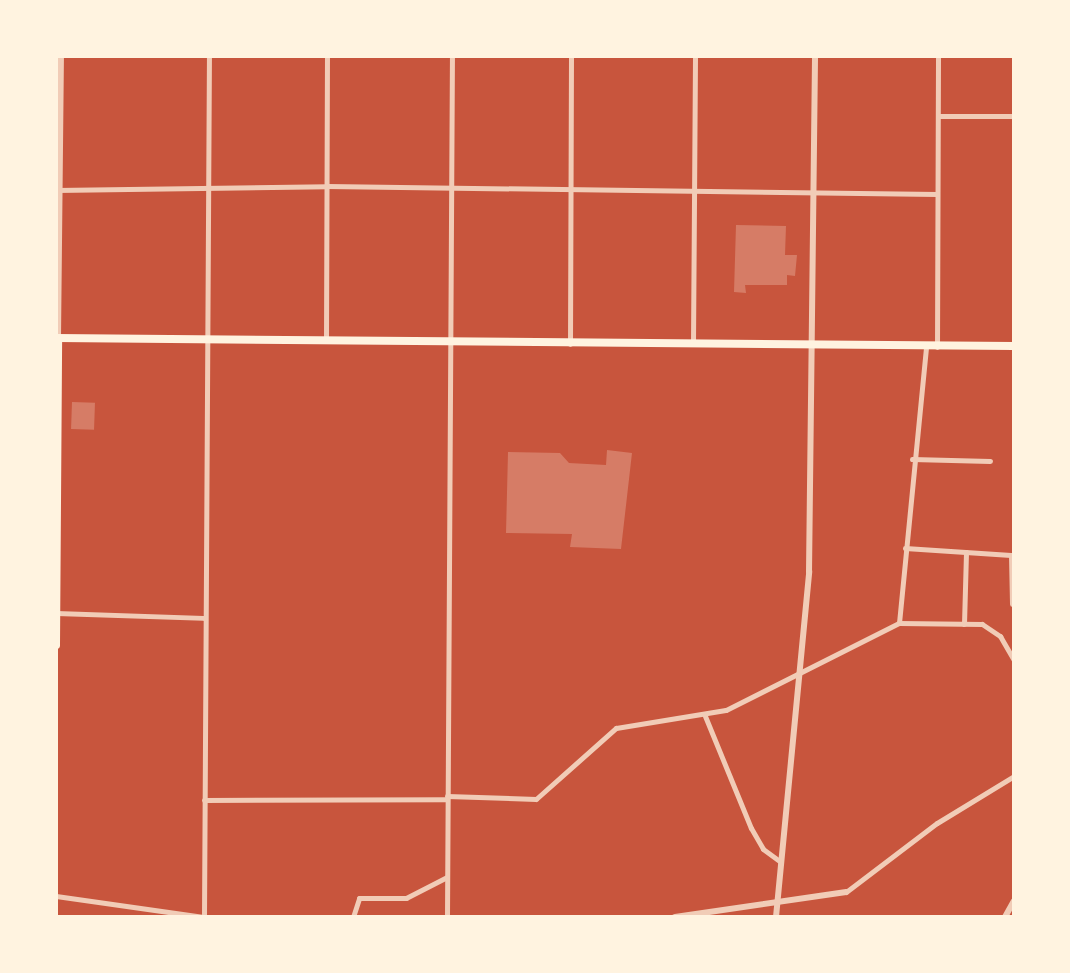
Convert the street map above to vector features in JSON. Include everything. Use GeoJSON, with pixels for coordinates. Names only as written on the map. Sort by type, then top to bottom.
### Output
{"type":"FeatureCollection","features":[{"type":"Feature","properties":{"kind":"highway"},"geometry":{"type":"LineString","coordinates":[[57,338],[204,342],[926,348],[1014,346]]}},
{"type":"Feature","properties":{"kind":"main road"},"geometry":{"type":"LineString","coordinates":[[56,645],[57,338]]}},
{"type":"Feature","properties":{"kind":"street"},"geometry":{"type":"LineString","coordinates":[[57,338],[61,56]]}},
{"type":"Feature","properties":{"kind":"street"},"geometry":{"type":"LineString","coordinates":[[56,896],[204,917],[204,342],[209,56]]}},
{"type":"Feature","properties":{"kind":"street"},"geometry":{"type":"LineString","coordinates":[[326,342],[327,56]]}},
{"type":"Feature","properties":{"kind":"street"},"geometry":{"type":"LineString","coordinates":[[447,917],[452,56]]}},
{"type":"Feature","properties":{"kind":"street"},"geometry":{"type":"LineString","coordinates":[[570,345],[571,56]]}},
{"type":"Feature","properties":{"kind":"street"},"geometry":{"type":"LineString","coordinates":[[693,345],[695,56]]}},
{"type":"Feature","properties":{"kind":"street"},"geometry":{"type":"LineString","coordinates":[[776,917],[803,669],[812,346],[815,56]]}},
{"type":"Feature","properties":{"kind":"street"},"geometry":{"type":"LineString","coordinates":[[937,347],[938,56]]}},
{"type":"Feature","properties":{"kind":"street"},"geometry":{"type":"LineString","coordinates":[[938,116],[1014,116]]}},
{"type":"Feature","properties":{"kind":"street"},"geometry":{"type":"LineString","coordinates":[[58,190],[327,186],[937,194]]}},
{"type":"Feature","properties":{"kind":"street"},"geometry":{"type":"LineString","coordinates":[[899,623],[912,459],[926,348]]}},
{"type":"Feature","properties":{"kind":"street"},"geometry":{"type":"LineString","coordinates":[[912,459],[990,461]]}},
{"type":"Feature","properties":{"kind":"street"},"geometry":{"type":"LineString","coordinates":[[905,548],[1011,555],[1012,604]]}},
{"type":"Feature","properties":{"kind":"street"},"geometry":{"type":"LineString","coordinates":[[964,624],[966,552]]}},
{"type":"Feature","properties":{"kind":"street"},"geometry":{"type":"LineString","coordinates":[[56,613],[203,618]]}},
{"type":"Feature","properties":{"kind":"street"},"geometry":{"type":"LineString","coordinates":[[204,800],[536,799],[616,728],[634,721],[705,716],[899,623],[964,624],[991,628],[1014,660]]}},
{"type":"Feature","properties":{"kind":"street"},"geometry":{"type":"LineString","coordinates":[[705,716],[751,828],[763,849],[783,863]]}},
{"type":"Feature","properties":{"kind":"street"},"geometry":{"type":"LineString","coordinates":[[675,917],[846,892],[937,823],[1014,776]]}},
{"type":"Feature","properties":{"kind":"street"},"geometry":{"type":"LineString","coordinates":[[353,917],[364,896],[406,898],[447,877]]}},
{"type":"Feature","properties":{"kind":"street"},"geometry":{"type":"LineString","coordinates":[[1005,917],[1014,901]]}},
{"type":"Feature","properties":{"kind":"building"},"geometry":{"type":"Polygon","coordinates":[[[736,225],[786,226],[785,255],[797,255],[795,276],[787,275],[787,285],[745,285],[746,293],[734,292],[736,225]]]}},
{"type":"Feature","properties":{"kind":"building"},"geometry":{"type":"Polygon","coordinates":[[[72,402],[95,403],[94,430],[71,429],[72,402]]]}},
{"type":"Feature","properties":{"kind":"building"},"geometry":{"type":"Polygon","coordinates":[[[607,450],[632,453],[621,549],[570,547],[572,534],[506,533],[508,452],[560,453],[569,463],[606,465],[607,450]]]}}]}
